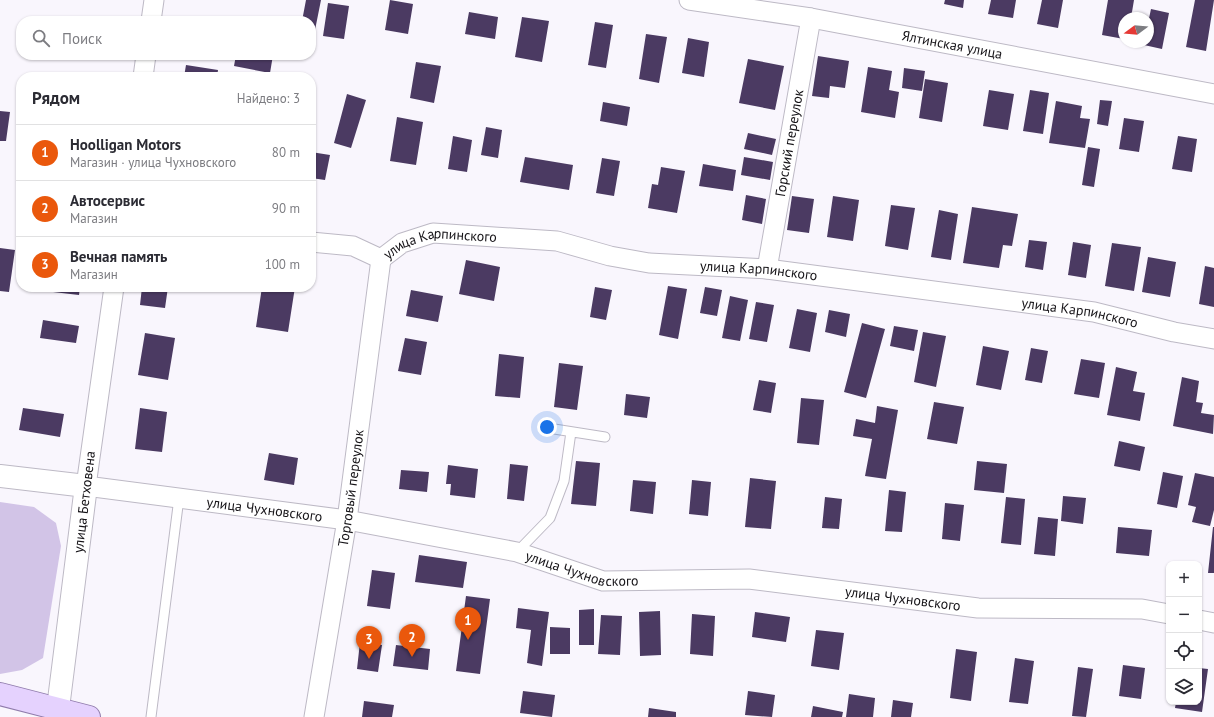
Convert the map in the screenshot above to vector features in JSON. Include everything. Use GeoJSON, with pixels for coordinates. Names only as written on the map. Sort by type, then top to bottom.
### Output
{"type":"FeatureCollection","features":[{"type":"Feature","properties":{"kind":"main road"},"geometry":{"type":"LineString","coordinates":[[0,694],[57,713],[89,717]]}},
{"type":"Feature","properties":{"kind":"street"},"geometry":{"type":"LineString","coordinates":[[152,16],[154,0]]}},
{"type":"Feature","properties":{"kind":"street","name":"Ялтинская улица"},"geometry":{"type":"LineString","coordinates":[[689,0],[802,11],[1214,94]]}},
{"type":"Feature","properties":{"kind":"street","name":"Горский переулок"},"geometry":{"type":"LineString","coordinates":[[767,268],[802,11]]}},
{"type":"Feature","properties":{"kind":"street"},"geometry":{"type":"LineString","coordinates":[[144,72],[145,60]]}},
{"type":"Feature","properties":{"kind":"street","name":"улица Карпинского"},"geometry":{"type":"LineString","coordinates":[[316,242],[352,246],[381,258],[402,243],[433,233],[557,241],[610,256],[649,263],[767,268],[1094,312],[1174,332],[1214,339]]}},
{"type":"Feature","properties":{"kind":"street","name":"Торговый переулок"},"geometry":{"type":"LineString","coordinates":[[314,717],[347,520],[381,258]]}},
{"type":"Feature","properties":{"kind":"street","name":"улица Бетховена"},"geometry":{"type":"LineString","coordinates":[[57,713],[86,486],[113,292]]}},
{"type":"Feature","properties":{"kind":"street","name":"улица Чухновского"},"geometry":{"type":"LineString","coordinates":[[0,476],[347,520],[517,552],[603,581],[749,579],[978,608],[1142,609],[1166,613]]}},
{"type":"Feature","properties":{"kind":"street"},"geometry":{"type":"LineString","coordinates":[[1202,621],[1214,623]]}},
{"type":"Feature","properties":{"kind":"lane"},"geometry":{"type":"LineString","coordinates":[[548,428],[605,437]]}},
{"type":"Feature","properties":{"kind":"lane"},"geometry":{"type":"LineString","coordinates":[[517,552],[550,518],[564,480],[571,432]]}},
{"type":"Feature","properties":{"kind":"lane"},"geometry":{"type":"LineString","coordinates":[[151,717],[179,498]]}},
{"type":"Feature","properties":{"kind":"shaded area"},"geometry":{"type":"Polygon","coordinates":[[[0,502],[34,507],[56,523],[61,546],[43,658],[22,670],[0,674],[0,502]]]}},
{"type":"Feature","properties":{"kind":"building"},"geometry":{"type":"Polygon","coordinates":[[[306,0],[321,0],[316,25],[316,16],[303,16],[306,0]]]}},
{"type":"Feature","properties":{"kind":"building"},"geometry":{"type":"Polygon","coordinates":[[[390,0],[413,4],[408,34],[385,30],[390,0]]]}},
{"type":"Feature","properties":{"kind":"building"},"geometry":{"type":"Polygon","coordinates":[[[945,0],[964,0],[963,8],[944,4],[945,0]]]}},
{"type":"Feature","properties":{"kind":"building"},"geometry":{"type":"Polygon","coordinates":[[[991,0],[1016,0],[1013,18],[988,14],[991,0]]]}},
{"type":"Feature","properties":{"kind":"building"},"geometry":{"type":"Polygon","coordinates":[[[1042,0],[1063,0],[1058,28],[1037,24],[1042,0]]]}},
{"type":"Feature","properties":{"kind":"building"},"geometry":{"type":"Polygon","coordinates":[[[1108,0],[1134,0],[1132,12],[1118,12],[1118,38],[1102,35],[1108,0]]]}},
{"type":"Feature","properties":{"kind":"building"},"geometry":{"type":"Polygon","coordinates":[[[1195,0],[1214,0],[1206,51],[1186,47],[1195,0]]]}},
{"type":"Feature","properties":{"kind":"building"},"geometry":{"type":"Polygon","coordinates":[[[328,3],[349,6],[344,39],[323,36],[328,3]]]}},
{"type":"Feature","properties":{"kind":"building"},"geometry":{"type":"Polygon","coordinates":[[[1151,9],[1169,13],[1162,49],[1154,47],[1154,12],[1150,12],[1151,9]]]}},
{"type":"Feature","properties":{"kind":"building"},"geometry":{"type":"Polygon","coordinates":[[[469,12],[498,17],[495,39],[465,34],[469,12]]]}},
{"type":"Feature","properties":{"kind":"building"},"geometry":{"type":"Polygon","coordinates":[[[522,17],[549,21],[542,62],[515,57],[522,17]]]}},
{"type":"Feature","properties":{"kind":"building"},"geometry":{"type":"Polygon","coordinates":[[[595,22],[613,25],[606,68],[588,65],[595,22]]]}},
{"type":"Feature","properties":{"kind":"building"},"geometry":{"type":"Polygon","coordinates":[[[646,34],[667,37],[659,83],[639,79],[646,34]]]}},
{"type":"Feature","properties":{"kind":"building"},"geometry":{"type":"Polygon","coordinates":[[[688,38],[709,42],[704,77],[682,73],[688,38]]]}},
{"type":"Feature","properties":{"kind":"building"},"geometry":{"type":"Polygon","coordinates":[[[818,56],[849,61],[845,88],[830,86],[829,98],[812,96],[818,56]]]}},
{"type":"Feature","properties":{"kind":"building"},"geometry":{"type":"Polygon","coordinates":[[[748,59],[784,66],[775,110],[739,103],[748,59]]]}},
{"type":"Feature","properties":{"kind":"building"},"geometry":{"type":"Polygon","coordinates":[[[235,60],[272,60],[270,72],[234,66],[235,60]]]}},
{"type":"Feature","properties":{"kind":"building"},"geometry":{"type":"Polygon","coordinates":[[[416,62],[441,66],[434,103],[410,98],[416,62]]]}},
{"type":"Feature","properties":{"kind":"building"},"geometry":{"type":"Polygon","coordinates":[[[186,65],[218,70],[218,72],[185,72],[186,65]]]}},
{"type":"Feature","properties":{"kind":"building"},"geometry":{"type":"Polygon","coordinates":[[[868,67],[892,71],[889,90],[899,92],[895,118],[861,112],[868,67]]]}},
{"type":"Feature","properties":{"kind":"building"},"geometry":{"type":"Polygon","coordinates":[[[904,68],[925,71],[922,91],[902,88],[904,68]]]}},
{"type":"Feature","properties":{"kind":"building"},"geometry":{"type":"Polygon","coordinates":[[[925,79],[948,83],[942,122],[919,118],[925,79]]]}},
{"type":"Feature","properties":{"kind":"building"},"geometry":{"type":"Polygon","coordinates":[[[989,90],[1014,94],[1008,130],[983,126],[989,90]]]}},
{"type":"Feature","properties":{"kind":"building"},"geometry":{"type":"Polygon","coordinates":[[[1030,90],[1049,93],[1043,134],[1023,131],[1030,90]]]}},
{"type":"Feature","properties":{"kind":"building"},"geometry":{"type":"Polygon","coordinates":[[[347,94],[366,100],[351,148],[334,143],[347,94]]]}},
{"type":"Feature","properties":{"kind":"building"},"geometry":{"type":"Polygon","coordinates":[[[1100,100],[1112,101],[1108,126],[1097,124],[1100,100]]]}},
{"type":"Feature","properties":{"kind":"building"},"geometry":{"type":"Polygon","coordinates":[[[1056,101],[1082,106],[1080,118],[1090,119],[1085,148],[1049,143],[1056,101]]]}},
{"type":"Feature","properties":{"kind":"building"},"geometry":{"type":"Polygon","coordinates":[[[603,102],[630,107],[627,126],[600,121],[603,102]]]}},
{"type":"Feature","properties":{"kind":"building"},"geometry":{"type":"Polygon","coordinates":[[[0,111],[10,112],[6,141],[0,141],[0,111]]]}},
{"type":"Feature","properties":{"kind":"building"},"geometry":{"type":"Polygon","coordinates":[[[397,117],[423,122],[416,165],[390,161],[397,117]]]}},
{"type":"Feature","properties":{"kind":"building"},"geometry":{"type":"Polygon","coordinates":[[[1124,118],[1144,121],[1139,152],[1119,149],[1124,118]]]}},
{"type":"Feature","properties":{"kind":"building"},"geometry":{"type":"Polygon","coordinates":[[[486,127],[502,130],[498,158],[481,155],[486,127]]]}},
{"type":"Feature","properties":{"kind":"building"},"geometry":{"type":"Polygon","coordinates":[[[748,133],[776,139],[772,155],[744,149],[748,133]]]}},
{"type":"Feature","properties":{"kind":"building"},"geometry":{"type":"Polygon","coordinates":[[[453,136],[472,140],[467,172],[448,169],[453,136]]]}},
{"type":"Feature","properties":{"kind":"building"},"geometry":{"type":"Polygon","coordinates":[[[1178,136],[1197,139],[1192,172],[1172,169],[1178,136]]]}},
{"type":"Feature","properties":{"kind":"building"},"geometry":{"type":"Polygon","coordinates":[[[1088,147],[1100,149],[1094,187],[1082,185],[1088,147]]]}},
{"type":"Feature","properties":{"kind":"building"},"geometry":{"type":"Polygon","coordinates":[[[316,153],[330,155],[325,180],[316,179],[316,153]]]}},
{"type":"Feature","properties":{"kind":"building"},"geometry":{"type":"Polygon","coordinates":[[[525,157],[573,165],[569,190],[520,182],[525,157]]]}},
{"type":"Feature","properties":{"kind":"building"},"geometry":{"type":"Polygon","coordinates":[[[744,157],[773,162],[770,180],[741,175],[744,157]]]}},
{"type":"Feature","properties":{"kind":"building"},"geometry":{"type":"Polygon","coordinates":[[[602,158],[620,161],[614,196],[596,193],[602,158]]]}},
{"type":"Feature","properties":{"kind":"building"},"geometry":{"type":"Polygon","coordinates":[[[703,164],[736,170],[733,191],[699,186],[703,164]]]}},
{"type":"Feature","properties":{"kind":"building"},"geometry":{"type":"Polygon","coordinates":[[[661,167],[685,171],[677,213],[648,208],[652,184],[658,185],[661,167]]]}},
{"type":"Feature","properties":{"kind":"building"},"geometry":{"type":"Polygon","coordinates":[[[746,195],[766,199],[762,224],[742,220],[746,195]]]}},
{"type":"Feature","properties":{"kind":"building"},"geometry":{"type":"Polygon","coordinates":[[[792,196],[814,199],[809,233],[787,230],[792,196]]]}},
{"type":"Feature","properties":{"kind":"building"},"geometry":{"type":"Polygon","coordinates":[[[833,196],[859,200],[853,241],[827,237],[833,196]]]}},
{"type":"Feature","properties":{"kind":"building"},"geometry":{"type":"Polygon","coordinates":[[[891,205],[915,208],[908,250],[885,246],[891,205]]]}},
{"type":"Feature","properties":{"kind":"building"},"geometry":{"type":"Polygon","coordinates":[[[972,207],[1018,214],[1012,246],[1003,245],[999,268],[963,263],[972,207]]]}},
{"type":"Feature","properties":{"kind":"building"},"geometry":{"type":"Polygon","coordinates":[[[939,210],[958,214],[951,260],[931,257],[939,210]]]}},
{"type":"Feature","properties":{"kind":"building"},"geometry":{"type":"Polygon","coordinates":[[[1029,240],[1047,242],[1043,270],[1025,267],[1029,240]]]}},
{"type":"Feature","properties":{"kind":"building"},"geometry":{"type":"Polygon","coordinates":[[[1073,242],[1091,245],[1086,278],[1068,275],[1073,242]]]}},
{"type":"Feature","properties":{"kind":"building"},"geometry":{"type":"Polygon","coordinates":[[[1112,243],[1141,247],[1134,291],[1105,286],[1112,243]]]}},
{"type":"Feature","properties":{"kind":"building"},"geometry":{"type":"Polygon","coordinates":[[[0,248],[15,250],[9,292],[0,291],[0,248]]]}},
{"type":"Feature","properties":{"kind":"building"},"geometry":{"type":"Polygon","coordinates":[[[1148,257],[1176,262],[1170,297],[1142,292],[1148,257]]]}},
{"type":"Feature","properties":{"kind":"building"},"geometry":{"type":"Polygon","coordinates":[[[466,260],[500,267],[494,301],[459,294],[466,260]]]}},
{"type":"Feature","properties":{"kind":"building"},"geometry":{"type":"Polygon","coordinates":[[[1205,266],[1214,268],[1214,307],[1199,304],[1205,266]]]}},
{"type":"Feature","properties":{"kind":"building"},"geometry":{"type":"Polygon","coordinates":[[[668,286],[687,289],[678,339],[659,335],[668,286]]]}},
{"type":"Feature","properties":{"kind":"building"},"geometry":{"type":"Polygon","coordinates":[[[595,287],[612,290],[606,320],[590,317],[595,287]]]}},
{"type":"Feature","properties":{"kind":"building"},"geometry":{"type":"Polygon","coordinates":[[[705,287],[722,290],[717,316],[700,313],[705,287]]]}},
{"type":"Feature","properties":{"kind":"building"},"geometry":{"type":"Polygon","coordinates":[[[411,290],[443,296],[438,322],[406,316],[411,290]]]}},
{"type":"Feature","properties":{"kind":"building"},"geometry":{"type":"Polygon","coordinates":[[[53,292],[79,292],[79,295],[53,292]]]}},
{"type":"Feature","properties":{"kind":"building"},"geometry":{"type":"Polygon","coordinates":[[[141,292],[167,292],[165,308],[140,305],[141,292]]]}},
{"type":"Feature","properties":{"kind":"building"},"geometry":{"type":"Polygon","coordinates":[[[261,292],[294,292],[288,332],[256,327],[261,292]]]}},
{"type":"Feature","properties":{"kind":"building"},"geometry":{"type":"Polygon","coordinates":[[[730,296],[748,300],[740,341],[722,338],[730,296]]]}},
{"type":"Feature","properties":{"kind":"building"},"geometry":{"type":"Polygon","coordinates":[[[756,302],[774,305],[767,342],[749,339],[756,302]]]}},
{"type":"Feature","properties":{"kind":"building"},"geometry":{"type":"Polygon","coordinates":[[[797,309],[817,313],[810,352],[789,348],[797,309]]]}},
{"type":"Feature","properties":{"kind":"building"},"geometry":{"type":"Polygon","coordinates":[[[829,310],[850,314],[846,337],[825,332],[829,310]]]}},
{"type":"Feature","properties":{"kind":"building"},"geometry":{"type":"Polygon","coordinates":[[[43,320],[79,326],[76,343],[40,338],[43,320]]]}},
{"type":"Feature","properties":{"kind":"building"},"geometry":{"type":"Polygon","coordinates":[[[862,323],[885,329],[866,398],[844,392],[862,323]]]}},
{"type":"Feature","properties":{"kind":"building"},"geometry":{"type":"Polygon","coordinates":[[[894,326],[918,330],[914,351],[890,346],[894,326]]]}},
{"type":"Feature","properties":{"kind":"building"},"geometry":{"type":"Polygon","coordinates":[[[923,332],[946,336],[936,387],[914,382],[923,332]]]}},
{"type":"Feature","properties":{"kind":"building"},"geometry":{"type":"Polygon","coordinates":[[[145,333],[175,338],[168,380],[138,375],[145,333]]]}},
{"type":"Feature","properties":{"kind":"building"},"geometry":{"type":"Polygon","coordinates":[[[405,338],[427,342],[421,375],[398,371],[405,338]]]}},
{"type":"Feature","properties":{"kind":"building"},"geometry":{"type":"Polygon","coordinates":[[[983,346],[1009,351],[1001,390],[976,385],[983,346]]]}},
{"type":"Feature","properties":{"kind":"building"},"geometry":{"type":"Polygon","coordinates":[[[1031,348],[1048,351],[1042,383],[1025,380],[1031,348]]]}},
{"type":"Feature","properties":{"kind":"building"},"geometry":{"type":"Polygon","coordinates":[[[499,354],[524,357],[520,398],[495,396],[499,354]]]}},
{"type":"Feature","properties":{"kind":"building"},"geometry":{"type":"Polygon","coordinates":[[[1081,359],[1105,363],[1099,398],[1074,394],[1081,359]]]}},
{"type":"Feature","properties":{"kind":"building"},"geometry":{"type":"Polygon","coordinates":[[[559,363],[583,366],[577,410],[554,407],[559,363]]]}},
{"type":"Feature","properties":{"kind":"building"},"geometry":{"type":"Polygon","coordinates":[[[1116,367],[1137,372],[1133,391],[1145,393],[1140,421],[1107,415],[1116,367]]]}},
{"type":"Feature","properties":{"kind":"building"},"geometry":{"type":"Polygon","coordinates":[[[1182,377],[1199,381],[1196,402],[1203,403],[1201,413],[1214,415],[1213,434],[1173,426],[1182,377]]]}},
{"type":"Feature","properties":{"kind":"building"},"geometry":{"type":"Polygon","coordinates":[[[759,380],[776,383],[771,413],[753,410],[759,380]]]}},
{"type":"Feature","properties":{"kind":"building"},"geometry":{"type":"Polygon","coordinates":[[[626,394],[650,397],[647,418],[624,415],[626,394]]]}},
{"type":"Feature","properties":{"kind":"building"},"geometry":{"type":"Polygon","coordinates":[[[801,398],[824,400],[819,445],[797,443],[801,398]]]}},
{"type":"Feature","properties":{"kind":"building"},"geometry":{"type":"Polygon","coordinates":[[[934,402],[964,407],[957,444],[927,439],[934,402]]]}},
{"type":"Feature","properties":{"kind":"building"},"geometry":{"type":"Polygon","coordinates":[[[877,406],[898,410],[886,479],[865,476],[872,439],[853,436],[856,419],[875,423],[877,406]]]}},
{"type":"Feature","properties":{"kind":"building"},"geometry":{"type":"Polygon","coordinates":[[[23,408],[64,414],[60,437],[19,430],[23,408]]]}},
{"type":"Feature","properties":{"kind":"building"},"geometry":{"type":"Polygon","coordinates":[[[140,408],[167,412],[162,452],[135,449],[140,408]]]}},
{"type":"Feature","properties":{"kind":"building"},"geometry":{"type":"Polygon","coordinates":[[[1119,441],[1145,447],[1140,471],[1114,466],[1119,441]]]}},
{"type":"Feature","properties":{"kind":"building"},"geometry":{"type":"Polygon","coordinates":[[[269,453],[298,458],[294,485],[264,480],[269,453]]]}},
{"type":"Feature","properties":{"kind":"building"},"geometry":{"type":"Polygon","coordinates":[[[576,461],[600,463],[596,506],[571,504],[576,461]]]}},
{"type":"Feature","properties":{"kind":"building"},"geometry":{"type":"Polygon","coordinates":[[[977,461],[1007,464],[1004,493],[974,490],[977,461]]]}},
{"type":"Feature","properties":{"kind":"building"},"geometry":{"type":"Polygon","coordinates":[[[510,464],[528,466],[524,501],[507,499],[510,464]]]}},
{"type":"Feature","properties":{"kind":"building"},"geometry":{"type":"Polygon","coordinates":[[[448,465],[478,469],[475,498],[450,495],[451,484],[446,484],[448,465]]]}},
{"type":"Feature","properties":{"kind":"building"},"geometry":{"type":"Polygon","coordinates":[[[401,470],[429,472],[427,492],[399,489],[401,470]]]}},
{"type":"Feature","properties":{"kind":"building"},"geometry":{"type":"Polygon","coordinates":[[[1163,472],[1183,476],[1177,508],[1157,504],[1163,472]]]}},
{"type":"Feature","properties":{"kind":"building"},"geometry":{"type":"Polygon","coordinates":[[[1195,473],[1214,477],[1214,510],[1210,526],[1192,522],[1196,507],[1188,505],[1195,473]]]}},
{"type":"Feature","properties":{"kind":"building"},"geometry":{"type":"Polygon","coordinates":[[[750,478],[776,481],[771,529],[745,527],[750,478]]]}},
{"type":"Feature","properties":{"kind":"building"},"geometry":{"type":"Polygon","coordinates":[[[633,480],[656,482],[653,514],[630,511],[633,480]]]}},
{"type":"Feature","properties":{"kind":"building"},"geometry":{"type":"Polygon","coordinates":[[[692,480],[711,482],[708,516],[689,514],[692,480]]]}},
{"type":"Feature","properties":{"kind":"building"},"geometry":{"type":"Polygon","coordinates":[[[889,490],[906,492],[902,532],[885,531],[889,490]]]}},
{"type":"Feature","properties":{"kind":"building"},"geometry":{"type":"Polygon","coordinates":[[[1063,496],[1086,498],[1083,524],[1061,521],[1063,496]]]}},
{"type":"Feature","properties":{"kind":"building"},"geometry":{"type":"Polygon","coordinates":[[[825,497],[842,499],[839,529],[822,528],[825,497]]]}},
{"type":"Feature","properties":{"kind":"building"},"geometry":{"type":"Polygon","coordinates":[[[1006,497],[1025,499],[1021,545],[1001,543],[1006,497]]]}},
{"type":"Feature","properties":{"kind":"building"},"geometry":{"type":"Polygon","coordinates":[[[945,503],[964,505],[960,541],[942,539],[945,503]]]}},
{"type":"Feature","properties":{"kind":"building"},"geometry":{"type":"Polygon","coordinates":[[[1038,517],[1058,519],[1055,556],[1034,554],[1038,517]]]}},
{"type":"Feature","properties":{"kind":"building"},"geometry":{"type":"Polygon","coordinates":[[[1118,527],[1152,530],[1149,556],[1116,553],[1118,527]]]}},
{"type":"Feature","properties":{"kind":"building"},"geometry":{"type":"Polygon","coordinates":[[[1213,527],[1214,573],[1208,573],[1213,527]]]}},
{"type":"Feature","properties":{"kind":"building"},"geometry":{"type":"Polygon","coordinates":[[[419,555],[467,562],[463,588],[415,582],[419,555]]]}},
{"type":"Feature","properties":{"kind":"building"},"geometry":{"type":"Polygon","coordinates":[[[372,570],[395,573],[390,609],[367,606],[372,570]]]}},
{"type":"Feature","properties":{"kind":"building"},"geometry":{"type":"Polygon","coordinates":[[[466,596],[490,599],[480,674],[456,671],[466,596]]]}},
{"type":"Feature","properties":{"kind":"building"},"geometry":{"type":"Polygon","coordinates":[[[518,608],[549,612],[542,666],[527,663],[531,630],[516,628],[518,608]]]}},
{"type":"Feature","properties":{"kind":"building"},"geometry":{"type":"Polygon","coordinates":[[[594,609],[594,645],[579,645],[579,610],[594,609]]]}},
{"type":"Feature","properties":{"kind":"building"},"geometry":{"type":"Polygon","coordinates":[[[660,611],[661,655],[640,656],[639,612],[660,611]]]}},
{"type":"Feature","properties":{"kind":"building"},"geometry":{"type":"Polygon","coordinates":[[[755,612],[790,617],[786,642],[752,637],[755,612]]]}},
{"type":"Feature","properties":{"kind":"building"},"geometry":{"type":"Polygon","coordinates":[[[692,614],[715,616],[713,656],[690,654],[692,614]]]}},
{"type":"Feature","properties":{"kind":"building"},"geometry":{"type":"Polygon","coordinates":[[[601,615],[622,616],[620,655],[598,654],[601,615]]]}},
{"type":"Feature","properties":{"kind":"building"},"geometry":{"type":"Polygon","coordinates":[[[550,627],[570,628],[570,654],[550,654],[550,627]]]}},
{"type":"Feature","properties":{"kind":"building"},"geometry":{"type":"Polygon","coordinates":[[[816,630],[844,633],[839,670],[811,666],[816,630]]]}},
{"type":"Feature","properties":{"kind":"building"},"geometry":{"type":"Polygon","coordinates":[[[360,642],[382,645],[378,672],[357,669],[360,642]]]}},
{"type":"Feature","properties":{"kind":"building"},"geometry":{"type":"Polygon","coordinates":[[[396,645],[430,649],[428,670],[393,666],[396,645]]]}},
{"type":"Feature","properties":{"kind":"building"},"geometry":{"type":"Polygon","coordinates":[[[956,649],[977,652],[971,701],[950,698],[956,649]]]}},
{"type":"Feature","properties":{"kind":"building"},"geometry":{"type":"Polygon","coordinates":[[[1015,658],[1034,661],[1028,704],[1009,702],[1015,658]]]}},
{"type":"Feature","properties":{"kind":"building"},"geometry":{"type":"Polygon","coordinates":[[[1123,665],[1145,668],[1141,699],[1119,696],[1123,665]]]}},
{"type":"Feature","properties":{"kind":"building"},"geometry":{"type":"Polygon","coordinates":[[[1078,667],[1093,669],[1086,717],[1072,716],[1078,667]]]}},
{"type":"Feature","properties":{"kind":"building"},"geometry":{"type":"Polygon","coordinates":[[[1202,668],[1208,669],[1202,712],[1175,708],[1176,705],[1202,705],[1202,668]]]}},
{"type":"Feature","properties":{"kind":"building"},"geometry":{"type":"Polygon","coordinates":[[[523,691],[555,695],[552,717],[520,713],[523,691]]]}},
{"type":"Feature","properties":{"kind":"building"},"geometry":{"type":"Polygon","coordinates":[[[748,691],[775,695],[772,717],[745,715],[748,691]]]}},
{"type":"Feature","properties":{"kind":"building"},"geometry":{"type":"Polygon","coordinates":[[[849,694],[875,698],[873,717],[846,717],[849,694]]]}},
{"type":"Feature","properties":{"kind":"building"},"geometry":{"type":"Polygon","coordinates":[[[893,700],[913,703],[911,717],[891,717],[893,700]]]}},
{"type":"Feature","properties":{"kind":"building"},"geometry":{"type":"Polygon","coordinates":[[[364,701],[394,705],[392,717],[362,717],[364,701]]]}},
{"type":"Feature","properties":{"kind":"building"},"geometry":{"type":"Polygon","coordinates":[[[813,706],[843,712],[842,717],[811,717],[813,706]]]}},
{"type":"Feature","properties":{"kind":"building"},"geometry":{"type":"Polygon","coordinates":[[[649,708],[676,712],[676,717],[648,717],[649,708]]]}},
{"type":"Feature","properties":{"kind":"place","name":"Hoolligan Motors"},"geometry":{"type":"Point","coordinates":[468,640]}},
{"type":"Feature","properties":{"kind":"place","name":"Автосервис"},"geometry":{"type":"Point","coordinates":[412,657]}},
{"type":"Feature","properties":{"kind":"place","name":"Вечная память"},"geometry":{"type":"Point","coordinates":[369,659]}}]}
